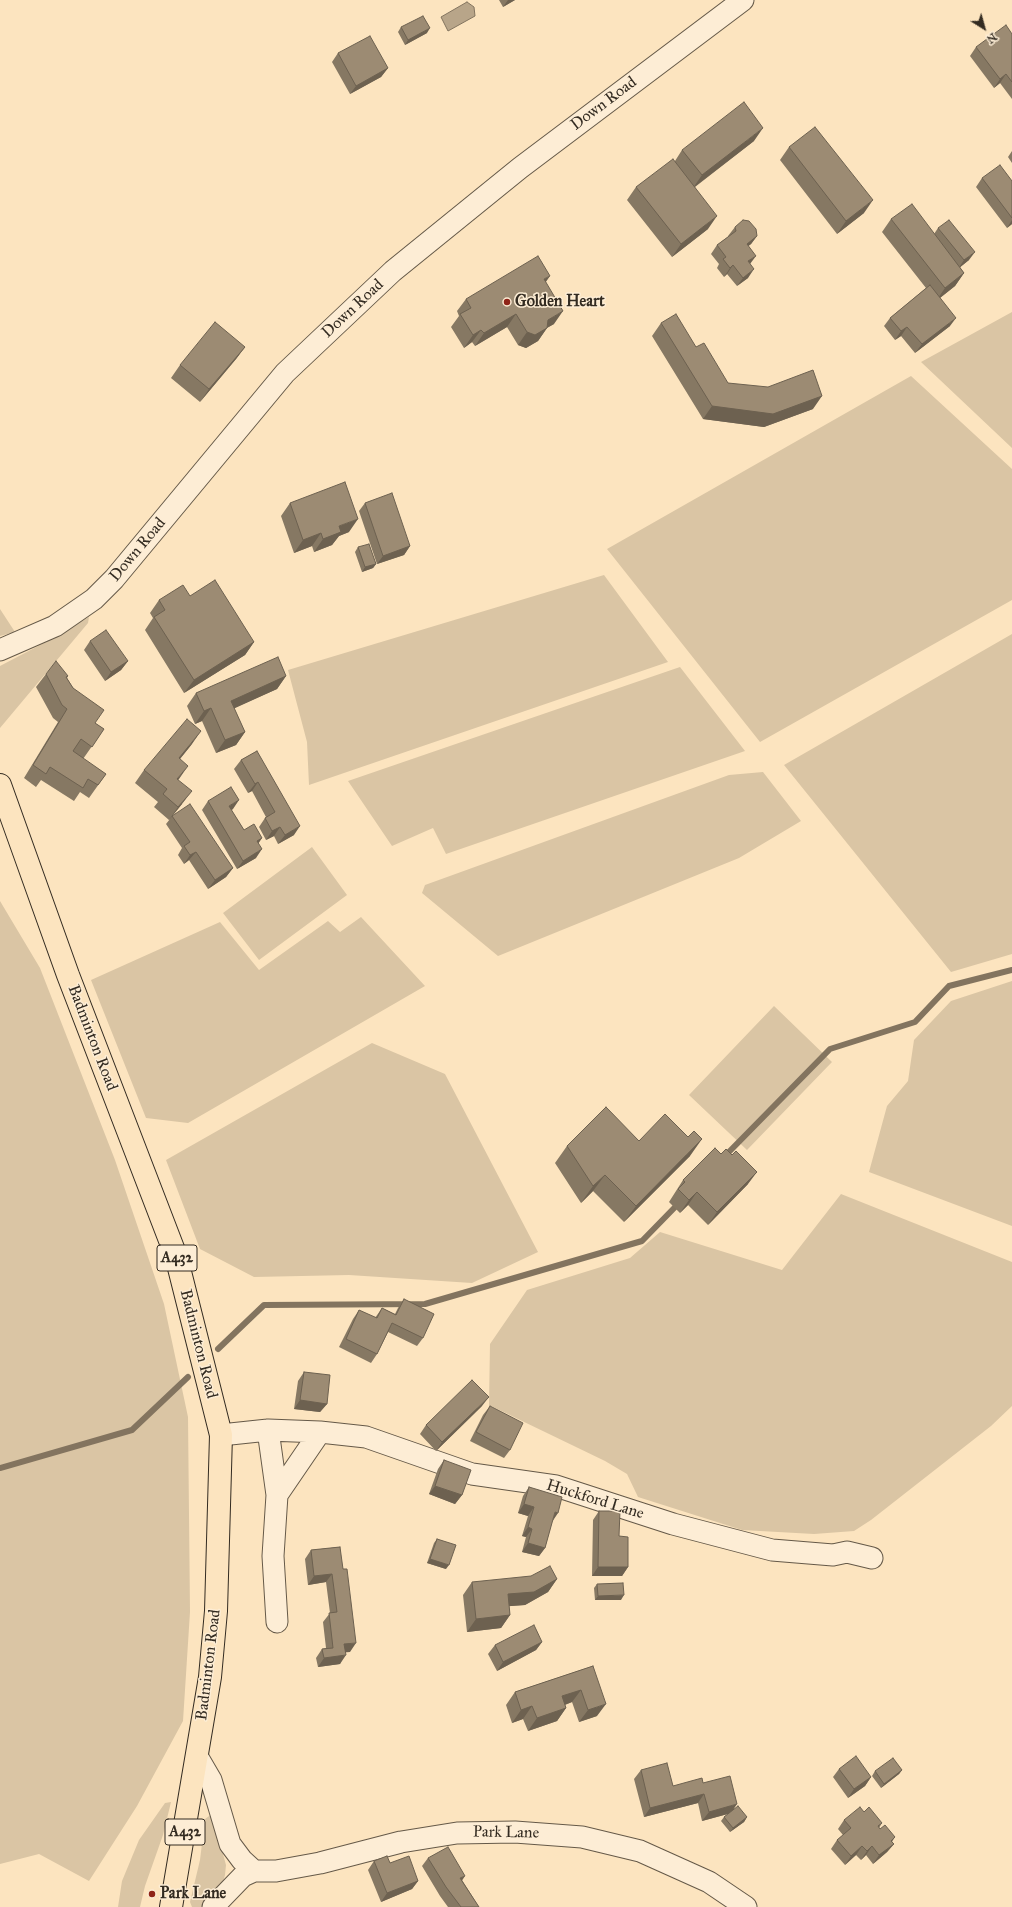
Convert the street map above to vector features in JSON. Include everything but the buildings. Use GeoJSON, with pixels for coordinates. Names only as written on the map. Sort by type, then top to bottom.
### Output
{"type":"FeatureCollection","features":[{"type":"Feature","properties":{"kind":"main road","name":"Badminton Road"},"geometry":{"type":"LineString","coordinates":[[0,785],[68,975],[176,1256],[221,1435],[216,1611],[210,1677],[171,1907]]}},
{"type":"Feature","properties":{"kind":"street","name":"Down Road"},"geometry":{"type":"LineString","coordinates":[[0,650],[55,626],[94,599],[114,579],[285,373],[393,271],[525,164],[743,0]]}},
{"type":"Feature","properties":{"kind":"street","name":"Huckford Lane"},"geometry":{"type":"LineString","coordinates":[[221,1435],[268,1430],[320,1432],[366,1438],[472,1474],[556,1486],[673,1524],[772,1550],[833,1556],[847,1552],[872,1558]]}},
{"type":"Feature","properties":{"kind":"street"},"geometry":{"type":"LineString","coordinates":[[268,1430],[277,1495],[272,1556],[277,1622]]}},
{"type":"Feature","properties":{"kind":"street"},"geometry":{"type":"LineString","coordinates":[[277,1495],[320,1432]]}},
{"type":"Feature","properties":{"kind":"street"},"geometry":{"type":"LineString","coordinates":[[197,1756],[211,1780],[230,1844],[242,1860],[254,1871],[243,1876],[213,1907]]}},
{"type":"Feature","properties":{"kind":"street","name":"Park Lane"},"geometry":{"type":"LineString","coordinates":[[254,1871],[276,1871],[298,1867],[401,1842],[457,1833],[515,1832],[582,1837],[640,1851],[710,1882],[746,1907]]}},
{"type":"Feature","properties":{"kind":"shaded area"},"geometry":{"type":"Polygon","coordinates":[[[467,2],[474,7],[475,16],[448,31],[441,17],[467,2]]]}},
{"type":"Feature","properties":{"kind":"shaded area"},"geometry":{"type":"Polygon","coordinates":[[[1012,312],[1012,448],[921,362],[1012,312]]]}},
{"type":"Feature","properties":{"kind":"shaded area"},"geometry":{"type":"Polygon","coordinates":[[[911,376],[1012,469],[1012,600],[760,742],[607,549],[911,376]]]}},
{"type":"Feature","properties":{"kind":"shaded area"},"geometry":{"type":"Polygon","coordinates":[[[604,575],[668,662],[309,785],[307,742],[288,670],[604,575]]]}},
{"type":"Feature","properties":{"kind":"shaded area"},"geometry":{"type":"Polygon","coordinates":[[[0,609],[15,632],[0,636],[0,609]]]}},
{"type":"Feature","properties":{"kind":"shaded area"},"geometry":{"type":"Polygon","coordinates":[[[89,617],[88,623],[0,728],[0,666],[89,617]]]}},
{"type":"Feature","properties":{"kind":"shaded area"},"geometry":{"type":"Polygon","coordinates":[[[1012,634],[1012,954],[951,972],[784,765],[1012,634]]]}},
{"type":"Feature","properties":{"kind":"shaded area"},"geometry":{"type":"Polygon","coordinates":[[[680,667],[745,751],[446,854],[433,828],[392,846],[348,781],[680,667]]]}},
{"type":"Feature","properties":{"kind":"shaded area"},"geometry":{"type":"Polygon","coordinates":[[[763,772],[801,821],[739,858],[498,956],[422,893],[425,885],[729,775],[763,772]]]}},
{"type":"Feature","properties":{"kind":"shaded area"},"geometry":{"type":"Polygon","coordinates":[[[312,847],[347,895],[259,960],[223,913],[312,847]]]}},
{"type":"Feature","properties":{"kind":"shaded area"},"geometry":{"type":"Polygon","coordinates":[[[0,901],[40,968],[115,1160],[164,1304],[188,1417],[190,1612],[183,1721],[137,1806],[89,1881],[39,1854],[0,1864],[0,901]]]}},
{"type":"Feature","properties":{"kind":"shaded area"},"geometry":{"type":"Polygon","coordinates":[[[361,917],[425,986],[188,1123],[146,1118],[91,980],[220,922],[259,970],[328,921],[340,932],[361,917]]]}},
{"type":"Feature","properties":{"kind":"shaded area"},"geometry":{"type":"Polygon","coordinates":[[[1012,981],[1012,1226],[869,1172],[887,1106],[908,1081],[914,1040],[951,1001],[1012,981]]]}},
{"type":"Feature","properties":{"kind":"shaded area"},"geometry":{"type":"Polygon","coordinates":[[[774,1006],[832,1062],[747,1150],[689,1095],[774,1006]]]}},
{"type":"Feature","properties":{"kind":"shaded area"},"geometry":{"type":"Polygon","coordinates":[[[372,1043],[445,1074],[538,1252],[472,1283],[349,1275],[254,1277],[200,1249],[166,1160],[372,1043]]]}},
{"type":"Feature","properties":{"kind":"shaded area"},"geometry":{"type":"Polygon","coordinates":[[[841,1194],[1012,1262],[1012,1406],[991,1426],[871,1520],[854,1531],[814,1534],[742,1530],[638,1497],[627,1474],[605,1461],[489,1405],[490,1344],[527,1290],[630,1258],[660,1232],[782,1270],[841,1194]]]}},
{"type":"Feature","properties":{"kind":"shaded area"},"geometry":{"type":"Polygon","coordinates":[[[171,1802],[163,1835],[145,1886],[140,1907],[118,1907],[122,1881],[139,1840],[165,1803],[171,1802]]]}},
{"type":"Feature","properties":{"kind":"shaded area"},"geometry":{"type":"Polygon","coordinates":[[[212,1814],[226,1865],[225,1875],[223,1882],[202,1907],[192,1907],[190,1902],[200,1860],[205,1819],[212,1814]]]}},
{"type":"Feature","properties":{"kind":"waterway"},"geometry":{"type":"LineString","coordinates":[[724,1157],[830,1049],[915,1022],[949,986],[1012,970]]}},
{"type":"Feature","properties":{"kind":"waterway"},"geometry":{"type":"LineString","coordinates":[[218,1349],[264,1305],[425,1304],[642,1241],[680,1202]]}},
{"type":"Feature","properties":{"kind":"waterway"},"geometry":{"type":"LineString","coordinates":[[0,1468],[132,1430],[188,1377]]}},
{"type":"Feature","properties":{"kind":"place","name":"Golden Heart"},"geometry":{"type":"Point","coordinates":[507,302]}},
{"type":"Feature","properties":{"kind":"place","name":"Park Lane"},"geometry":{"type":"Point","coordinates":[152,1894]}}]}
